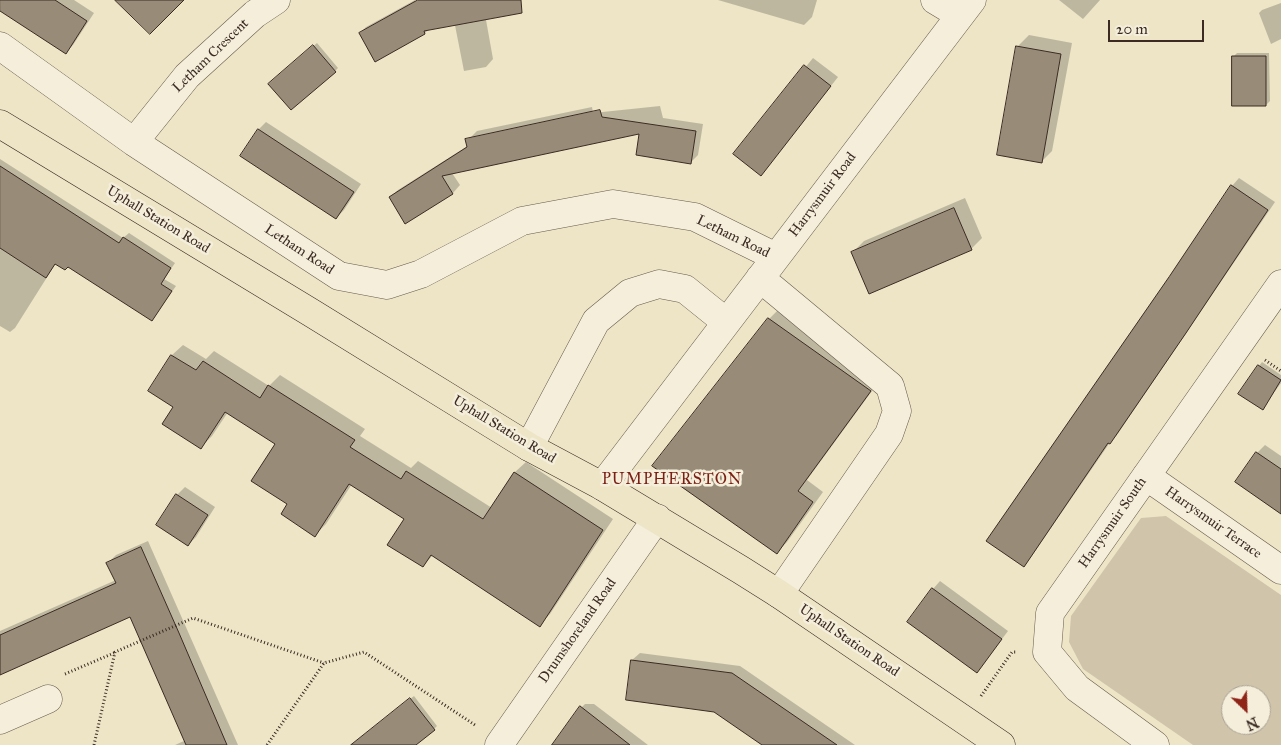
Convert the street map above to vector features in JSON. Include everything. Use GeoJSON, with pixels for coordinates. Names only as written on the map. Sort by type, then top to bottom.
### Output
{"type":"FeatureCollection","features":[{"type":"Feature","properties":{"kind":"main road","name":"Uphall Station Road"},"geometry":{"type":"LineString","coordinates":[[0,124],[529,447],[657,518],[779,594],[1002,745]]}},
{"type":"Feature","properties":{"kind":"street","name":"Letham Crescent"},"geometry":{"type":"LineString","coordinates":[[134,142],[187,76],[255,14],[276,0]]}},
{"type":"Feature","properties":{"kind":"street"},"geometry":{"type":"LineString","coordinates":[[935,0],[966,8]]}},
{"type":"Feature","properties":{"kind":"street","name":"Harrysmuir Road"},"geometry":{"type":"LineString","coordinates":[[602,486],[966,8]]}},
{"type":"Feature","properties":{"kind":"street","name":"Letham Road"},"geometry":{"type":"LineString","coordinates":[[0,46],[134,142],[339,276],[387,285],[421,274],[522,221],[613,204],[695,217],[768,267],[890,386],[898,411],[888,434],[779,594]]}},
{"type":"Feature","properties":{"kind":"street"},"geometry":{"type":"LineString","coordinates":[[529,447],[596,321],[630,293],[659,284],[685,288],[726,322]]}},
{"type":"Feature","properties":{"kind":"street","name":"Harrysmuir South"},"geometry":{"type":"LineString","coordinates":[[1047,652],[1050,614],[1281,284]]}},
{"type":"Feature","properties":{"kind":"street","name":"Harrysmuir Terrace"},"geometry":{"type":"LineString","coordinates":[[1146,476],[1281,570]]}},
{"type":"Feature","properties":{"kind":"street","name":"Drumshoreland Road"},"geometry":{"type":"LineString","coordinates":[[500,743],[657,518]]}},
{"type":"Feature","properties":{"kind":"street"},"geometry":{"type":"LineString","coordinates":[[1047,652],[1077,688],[1155,745]]}},
{"type":"Feature","properties":{"kind":"street"},"geometry":{"type":"LineString","coordinates":[[0,720],[48,699]]}},
{"type":"Feature","properties":{"kind":"path"},"geometry":{"type":"LineString","coordinates":[[48,699],[57,677],[194,618],[324,663],[364,652],[500,743]]}},
{"type":"Feature","properties":{"kind":"path"},"geometry":{"type":"LineString","coordinates":[[94,745],[115,652]]}},
{"type":"Feature","properties":{"kind":"path"},"geometry":{"type":"LineString","coordinates":[[964,720],[1012,652],[1047,652]]}},
{"type":"Feature","properties":{"kind":"path"},"geometry":{"type":"LineString","coordinates":[[267,745],[324,663]]}},
{"type":"Feature","properties":{"kind":"shaded area"},"geometry":{"type":"Polygon","coordinates":[[[1166,516],[1281,595],[1281,745],[1193,745],[1083,669],[1069,642],[1071,616],[1141,518],[1166,516]]]}},
{"type":"Feature","properties":{"kind":"building"},"geometry":{"type":"Polygon","coordinates":[[[0,0],[55,0],[87,21],[66,54],[0,11],[0,0]]]}},
{"type":"Feature","properties":{"kind":"building"},"geometry":{"type":"Polygon","coordinates":[[[115,0],[184,0],[150,34],[115,0]]]}},
{"type":"Feature","properties":{"kind":"building"},"geometry":{"type":"Polygon","coordinates":[[[418,0],[521,0],[522,13],[424,31],[425,34],[375,62],[359,33],[418,0]]]}},
{"type":"Feature","properties":{"kind":"building"},"geometry":{"type":"Polygon","coordinates":[[[313,45],[336,72],[291,110],[268,84],[313,45]]]}},
{"type":"Feature","properties":{"kind":"building"},"geometry":{"type":"Polygon","coordinates":[[[1016,46],[1061,54],[1042,163],[997,155],[1016,46]]]}},
{"type":"Feature","properties":{"kind":"building"},"geometry":{"type":"Polygon","coordinates":[[[1232,56],[1266,56],[1266,106],[1232,106],[1232,56]]]}},
{"type":"Feature","properties":{"kind":"building"},"geometry":{"type":"Polygon","coordinates":[[[804,65],[831,86],[761,176],[733,154],[804,65]]]}},
{"type":"Feature","properties":{"kind":"building"},"geometry":{"type":"Polygon","coordinates":[[[600,110],[602,117],[696,131],[691,164],[636,155],[639,134],[442,176],[453,194],[405,224],[389,197],[467,147],[465,139],[600,110]]]}},
{"type":"Feature","properties":{"kind":"building"},"geometry":{"type":"Polygon","coordinates":[[[258,129],[354,192],[336,219],[240,156],[258,129]]]}},
{"type":"Feature","properties":{"kind":"building"},"geometry":{"type":"Polygon","coordinates":[[[0,166],[119,243],[123,237],[171,268],[161,284],[172,291],[152,321],[68,267],[65,270],[55,264],[46,278],[0,248],[0,166]]]}},
{"type":"Feature","properties":{"kind":"building"},"geometry":{"type":"Polygon","coordinates":[[[1231,185],[1268,210],[1186,333],[1110,444],[1108,443],[1024,567],[986,541],[1231,185]]]}},
{"type":"Feature","properties":{"kind":"building"},"geometry":{"type":"Polygon","coordinates":[[[954,208],[972,250],[869,294],[851,252],[954,208]]]}},
{"type":"Feature","properties":{"kind":"building"},"geometry":{"type":"Polygon","coordinates":[[[768,318],[871,391],[798,491],[813,502],[777,554],[652,466],[768,318]]]}},
{"type":"Feature","properties":{"kind":"building"},"geometry":{"type":"Polygon","coordinates":[[[171,355],[196,370],[203,361],[260,398],[268,385],[355,440],[350,447],[401,479],[406,471],[483,519],[514,472],[603,530],[540,627],[431,555],[423,567],[387,545],[404,519],[349,484],[315,537],[281,514],[287,504],[251,481],[275,444],[225,412],[201,449],[162,424],[173,407],[148,391],[171,355]]]}},
{"type":"Feature","properties":{"kind":"building"},"geometry":{"type":"Polygon","coordinates":[[[1258,365],[1281,380],[1263,410],[1238,394],[1258,365]]]}},
{"type":"Feature","properties":{"kind":"building"},"geometry":{"type":"Polygon","coordinates":[[[1256,452],[1281,469],[1281,514],[1235,482],[1256,452]]]}},
{"type":"Feature","properties":{"kind":"building"},"geometry":{"type":"Polygon","coordinates":[[[176,494],[208,515],[188,546],[156,525],[176,494]]]}},
{"type":"Feature","properties":{"kind":"building"},"geometry":{"type":"Polygon","coordinates":[[[141,547],[227,745],[186,745],[130,617],[0,675],[0,635],[116,583],[106,563],[141,547]]]}},
{"type":"Feature","properties":{"kind":"building"},"geometry":{"type":"Polygon","coordinates":[[[932,588],[1002,639],[977,673],[907,622],[932,588]]]}},
{"type":"Feature","properties":{"kind":"building"},"geometry":{"type":"Polygon","coordinates":[[[631,660],[732,673],[837,745],[762,745],[714,712],[626,700],[631,660]]]}},
{"type":"Feature","properties":{"kind":"building"},"geometry":{"type":"Polygon","coordinates":[[[410,698],[435,730],[416,745],[351,745],[410,698]]]}},
{"type":"Feature","properties":{"kind":"building"},"geometry":{"type":"Polygon","coordinates":[[[580,706],[630,745],[552,745],[580,706]]]}},
{"type":"Feature","properties":{"kind":"district","name":"PUMPHERSTON"},"geometry":{"type":"Point","coordinates":[672,480]}}]}
